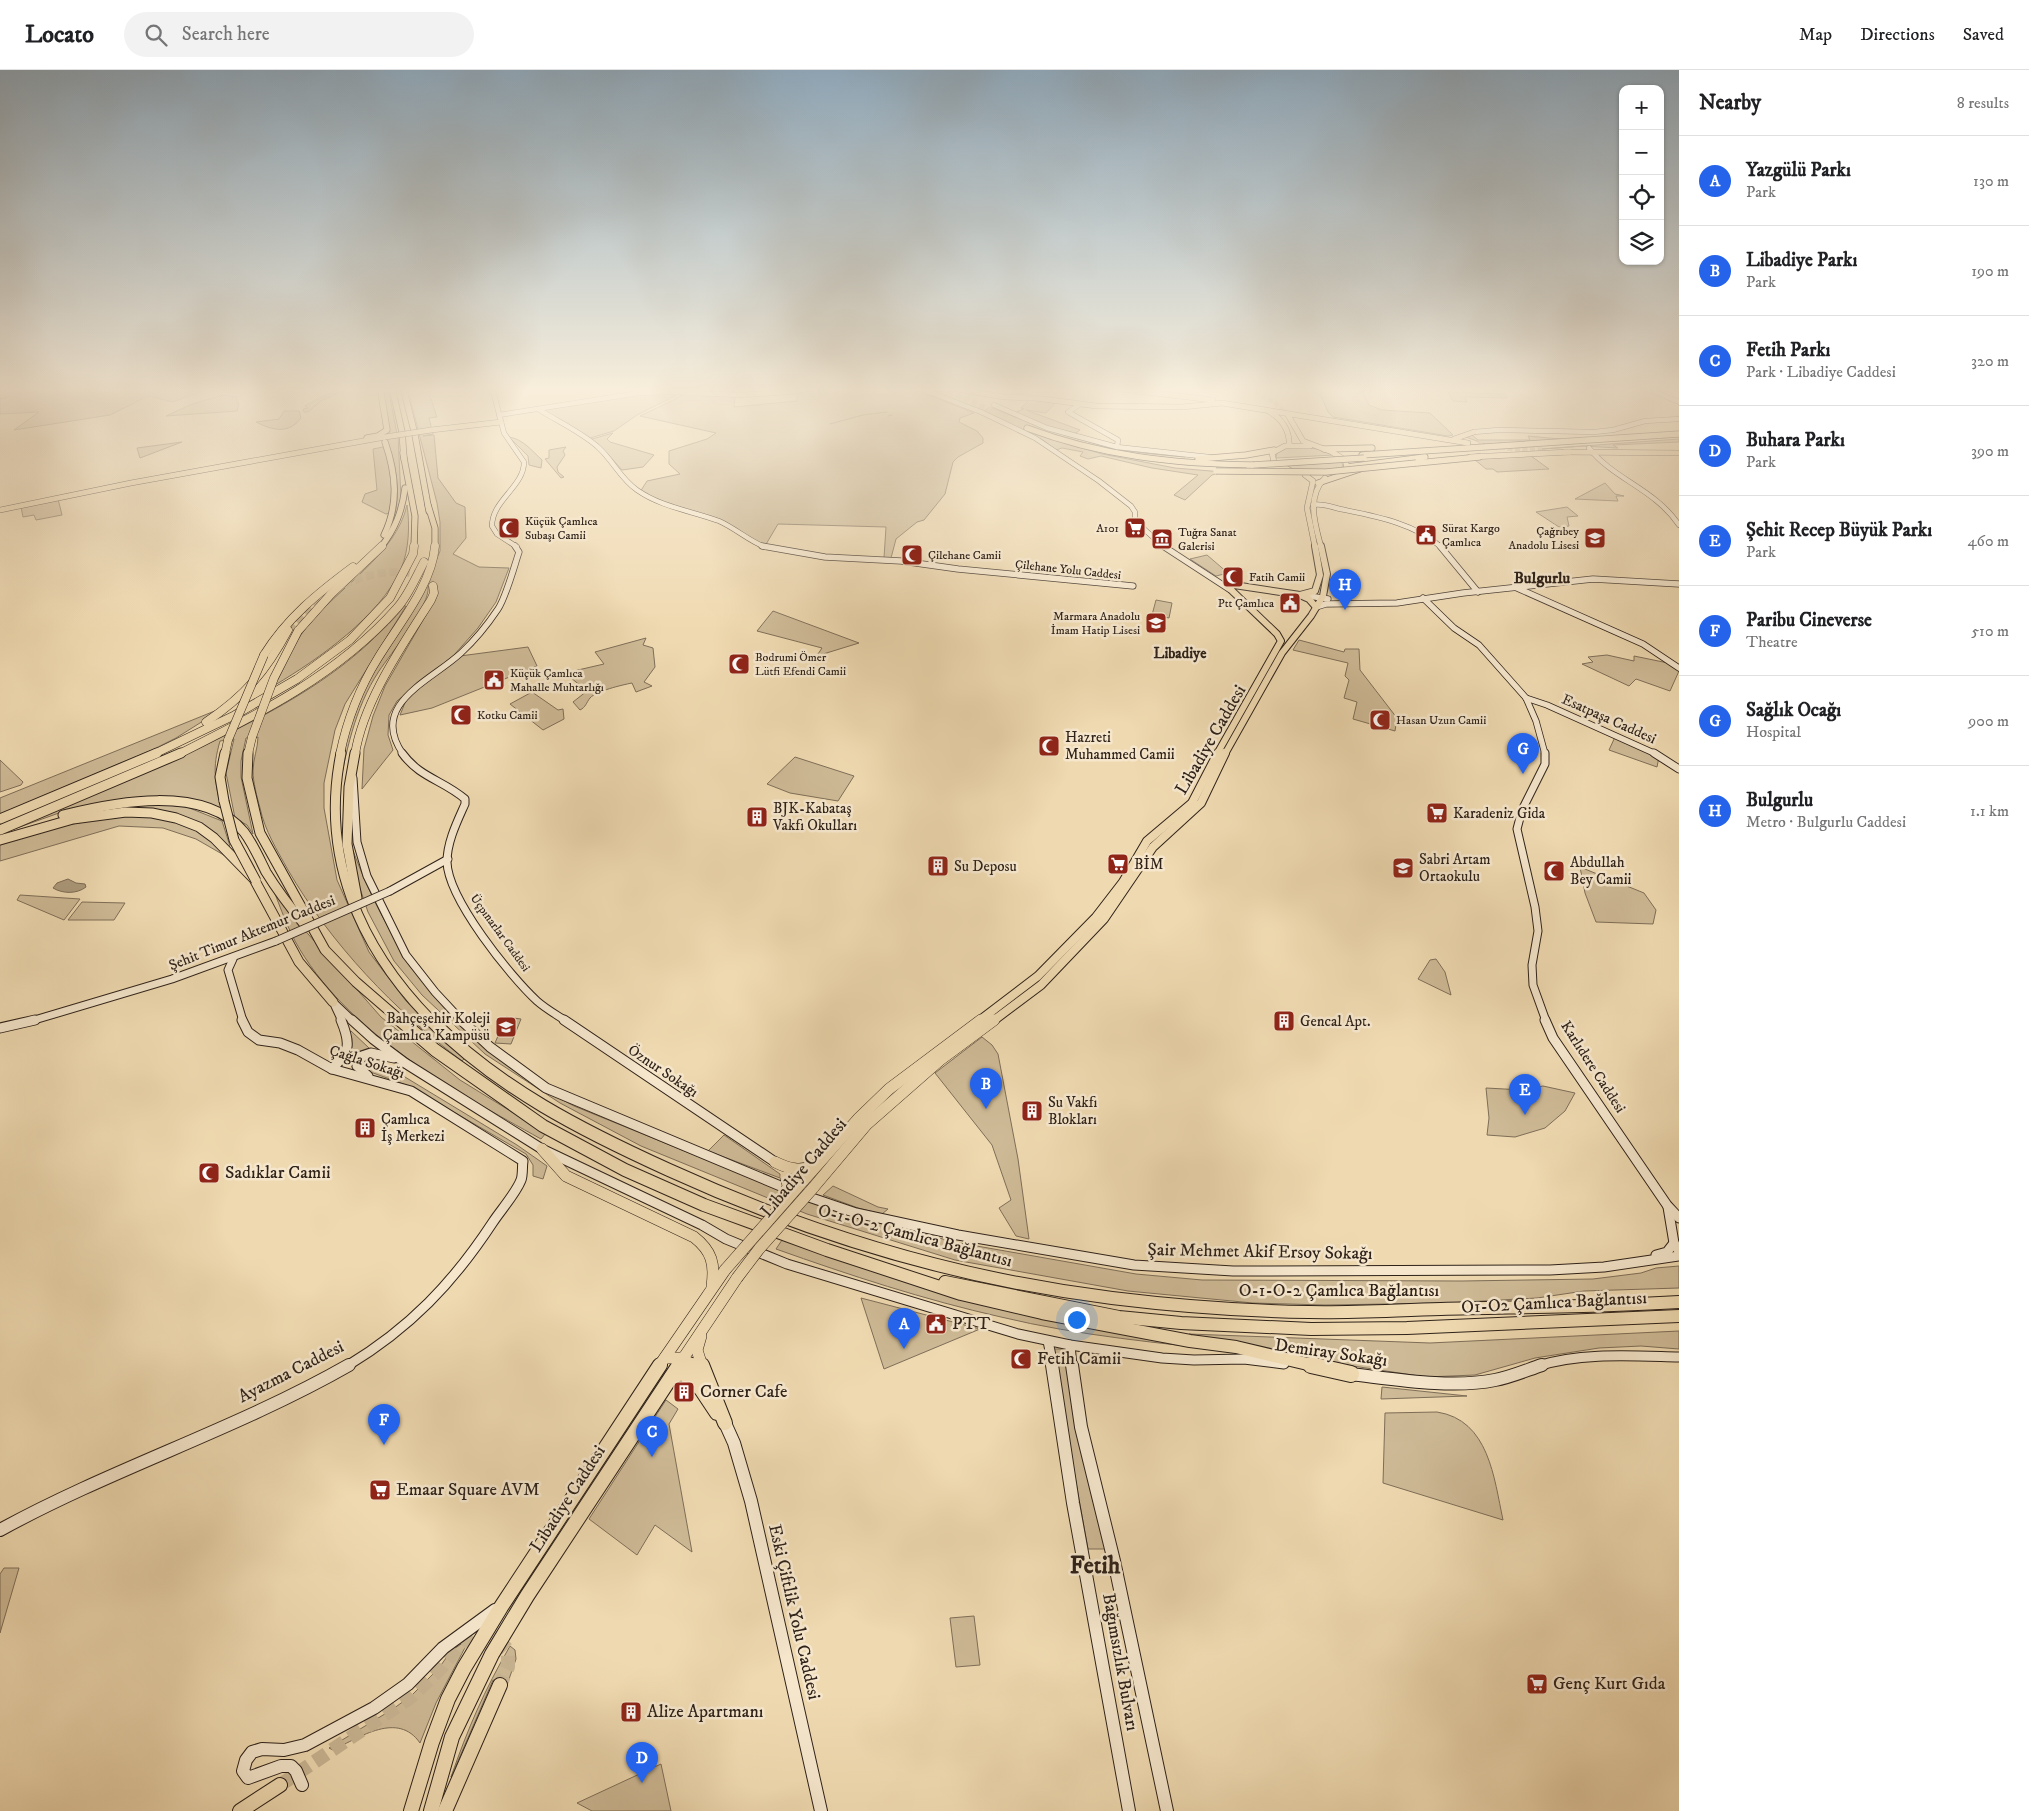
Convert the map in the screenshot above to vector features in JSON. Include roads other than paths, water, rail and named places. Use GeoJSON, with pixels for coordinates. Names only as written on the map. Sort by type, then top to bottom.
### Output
{"type":"FeatureCollection","features":[{"type":"Feature","properties":{"kind":"highway"},"geometry":{"type":"LineString","coordinates":[[333,1002],[299,961],[234,840],[220,777],[228,740],[246,695],[276,634],[292,615],[380,542],[388,528],[393,513],[393,468]]}},
{"type":"Feature","properties":{"kind":"highway"},"geometry":{"type":"LineString","coordinates":[[325,950],[260,834],[247,778],[247,756],[274,678],[298,631],[331,594],[382,547],[395,528],[405,500],[404,468]]}},
{"type":"Feature","properties":{"kind":"highway"},"geometry":{"type":"LineString","coordinates":[[0,819],[141,759],[208,728],[299,678],[343,646],[382,608],[408,569],[415,545],[414,511],[406,468]]}},
{"type":"Feature","properties":{"kind":"highway"},"geometry":{"type":"LineString","coordinates":[[0,830],[148,767],[213,736],[277,703],[340,661],[385,621],[414,582],[421,569],[429,541],[428,505],[421,468]]}},
{"type":"Feature","properties":{"kind":"highway"},"geometry":{"type":"LineString","coordinates":[[1192,468],[1216,471],[1326,472],[1364,468]]}},
{"type":"Feature","properties":{"kind":"highway"},"geometry":{"type":"LineString","coordinates":[[1196,468],[1287,470]]}},
{"type":"Feature","properties":{"kind":"highway"},"geometry":{"type":"LineString","coordinates":[[1318,483],[1363,468]]}},
{"type":"Feature","properties":{"kind":"highway"},"geometry":{"type":"LineString","coordinates":[[363,926],[346,884],[336,845],[334,809],[338,762],[344,736],[357,700],[373,667],[428,571],[436,540],[436,526],[428,505]]}},
{"type":"Feature","properties":{"kind":"highway"},"geometry":{"type":"LineString","coordinates":[[363,926],[347,844],[349,787],[358,736],[366,715],[401,648],[434,593],[433,586]]}},
{"type":"Feature","properties":{"kind":"highway"},"geometry":{"type":"LineString","coordinates":[[141,759],[239,700],[265,672],[288,630],[267,654]]}},
{"type":"Feature","properties":{"kind":"highway"},"geometry":{"type":"LineString","coordinates":[[0,839],[53,818],[109,804],[154,801],[174,802],[206,808],[227,818],[242,829],[266,871],[293,910],[325,950],[356,982],[435,1050],[544,1126],[625,1170],[704,1205],[827,1250],[867,1261],[962,1294],[1190,1342],[1236,1348],[1351,1374]]}},
{"type":"Feature","properties":{"kind":"highway"},"geometry":{"type":"LineString","coordinates":[[0,839],[30,830],[97,815],[155,814],[186,822],[211,834],[256,881]]}},
{"type":"Feature","properties":{"kind":"highway","name":"O-1-O-2 Çamlıca Bağlantısı"},"geometry":{"type":"LineString","coordinates":[[363,926],[395,979],[447,1036],[483,1066],[540,1105],[597,1137],[684,1179],[756,1207],[882,1249],[975,1275],[1067,1292],[1176,1305],[1284,1312],[1591,1307],[1679,1302]]}},
{"type":"Feature","properties":{"kind":"highway","name":"O1-O2 Çamlıca Bağlantısı"},"geometry":{"type":"LineString","coordinates":[[867,1261],[956,1284],[1059,1306],[1119,1317],[1181,1323],[1311,1329],[1408,1328],[1679,1316]]}},
{"type":"Feature","properties":{"kind":"main road"},"geometry":{"type":"LineString","coordinates":[[0,509],[201,468]]}},
{"type":"Feature","properties":{"kind":"main road"},"geometry":{"type":"LineString","coordinates":[[0,509],[210,468]]}},
{"type":"Feature","properties":{"kind":"main road"},"geometry":{"type":"LineString","coordinates":[[1284,468],[1305,475],[1331,476]]}},
{"type":"Feature","properties":{"kind":"main road"},"geometry":{"type":"LineString","coordinates":[[1313,505],[1314,491],[1318,483],[1343,472],[1346,468]]}},
{"type":"Feature","properties":{"kind":"main road"},"geometry":{"type":"LineString","coordinates":[[1300,595],[1315,591],[1320,575],[1307,508],[1313,481],[1305,475]]}},
{"type":"Feature","properties":{"kind":"main road","name":"Libadiye Caddesi"},"geometry":{"type":"LineString","coordinates":[[411,1811],[432,1742],[448,1699],[464,1668],[501,1607],[675,1361],[708,1320],[737,1278],[867,1124],[940,1060],[1041,985],[1104,919],[1153,847],[1201,803],[1226,751],[1292,638],[1307,622],[1322,595],[1327,576],[1326,564],[1313,505]]}},
{"type":"Feature","properties":{"kind":"main road"},"geometry":{"type":"LineString","coordinates":[[1231,587],[1300,595],[1309,598],[1316,607]]}},
{"type":"Feature","properties":{"kind":"main road"},"geometry":{"type":"LineString","coordinates":[[1231,587],[1277,634],[1286,638],[1292,638]]}},
{"type":"Feature","properties":{"kind":"main road","name":"Libadiye Caddesi"},"geometry":{"type":"LineString","coordinates":[[431,1811],[450,1743],[461,1715],[484,1670],[675,1361],[711,1288],[859,1118],[889,1090],[1038,976],[1096,917],[1123,882],[1147,842],[1192,803],[1209,768],[1281,641],[1277,634]]}},
{"type":"Feature","properties":{"kind":"main road"},"geometry":{"type":"LineString","coordinates":[[542,1149],[566,1176],[694,1237],[706,1245],[710,1252],[714,1271],[711,1288]]}},
{"type":"Feature","properties":{"kind":"main road"},"geometry":{"type":"LineString","coordinates":[[775,1162],[784,1167],[800,1170],[809,1168],[823,1159]]}},
{"type":"Feature","properties":{"kind":"main road"},"geometry":{"type":"LineString","coordinates":[[775,1162],[782,1169],[788,1186],[778,1210]]}},
{"type":"Feature","properties":{"kind":"main road"},"geometry":{"type":"LineString","coordinates":[[708,1320],[698,1342],[698,1358],[724,1423]]}},
{"type":"Feature","properties":{"kind":"main road"},"geometry":{"type":"LineString","coordinates":[[675,1361],[699,1369],[709,1383]]}},
{"type":"Feature","properties":{"kind":"main road"},"geometry":{"type":"LineString","coordinates":[[675,1361],[700,1389],[724,1423]]}},
{"type":"Feature","properties":{"kind":"main road"},"geometry":{"type":"LineString","coordinates":[[445,1811],[500,1685]]}},
{"type":"Feature","properties":{"kind":"main road"},"geometry":{"type":"LineString","coordinates":[[240,1811],[280,1785]]}},
{"type":"Feature","properties":{"kind":"street","name":"Üçpınarlar Caddesi"},"geometry":{"type":"LineString","coordinates":[[523,468],[522,474],[501,502],[493,519],[494,531],[519,549],[499,608],[461,652],[405,696],[397,708],[393,721],[395,742],[409,762],[425,776],[453,789],[464,798],[465,804],[451,838],[448,858],[448,869],[455,892],[507,967],[538,1002]]}},
{"type":"Feature","properties":{"kind":"street","name":"Çilehane Yolu Caddesi"},"geometry":{"type":"LineString","coordinates":[[617,468],[627,483],[638,492],[663,503],[721,522],[750,541],[767,548],[825,557],[901,561],[958,569],[1132,586]]}},
{"type":"Feature","properties":{"kind":"street"},"geometry":{"type":"LineString","coordinates":[[1080,468],[1135,509],[1135,522],[1164,547],[1214,580],[1231,587]]}},
{"type":"Feature","properties":{"kind":"street"},"geometry":{"type":"LineString","coordinates":[[1610,468],[1660,505],[1676,519],[1679,525]]}},
{"type":"Feature","properties":{"kind":"street"},"geometry":{"type":"LineString","coordinates":[[1313,505],[1316,504],[1362,514],[1395,523],[1436,543],[1446,552],[1478,592]]}},
{"type":"Feature","properties":{"kind":"street"},"geometry":{"type":"LineString","coordinates":[[1300,595],[1322,595],[1340,600],[1381,601],[1593,580],[1679,583]]}},
{"type":"Feature","properties":{"kind":"street"},"geometry":{"type":"LineString","coordinates":[[1518,588],[1644,644],[1679,668]]}},
{"type":"Feature","properties":{"kind":"street"},"geometry":{"type":"LineString","coordinates":[[1316,607],[1326,604],[1390,603],[1422,598]]}},
{"type":"Feature","properties":{"kind":"street","name":"Karlıdere Caddesi"},"geometry":{"type":"LineString","coordinates":[[1422,598],[1454,628],[1479,645],[1526,698],[1536,721],[1544,749],[1545,764],[1522,810],[1516,829],[1535,907],[1538,931],[1532,964],[1533,986],[1553,1038],[1667,1205],[1679,1218]]}},
{"type":"Feature","properties":{"kind":"street","name":"Esatpaşa Caddesi"},"geometry":{"type":"LineString","coordinates":[[1526,698],[1547,705],[1655,754],[1679,769]]}},
{"type":"Feature","properties":{"kind":"street","name":"Şair Mehmet Akif Ersoy Sokağı"},"geometry":{"type":"LineString","coordinates":[[353,772],[356,842],[380,904],[406,955],[462,1021],[490,1047],[546,1088],[816,1200],[856,1212],[958,1235],[1044,1248],[1134,1265],[1195,1270],[1550,1270],[1604,1267],[1679,1256]]}},
{"type":"Feature","properties":{"kind":"street","name":"Şehit Timur Aktemur Caddesi"},"geometry":{"type":"LineString","coordinates":[[0,1028],[18,1026],[56,1012],[147,988],[233,959],[390,891],[448,858]]}},
{"type":"Feature","properties":{"kind":"street","name":"Çağla Sokağı"},"geometry":{"type":"LineString","coordinates":[[233,959],[228,970],[239,1012],[248,1032],[259,1040],[280,1043],[298,1050],[332,1069],[374,1079],[411,1091],[523,1161],[521,1180]]}},
{"type":"Feature","properties":{"kind":"street"},"geometry":{"type":"LineString","coordinates":[[333,1002],[373,1039],[405,1063]]}},
{"type":"Feature","properties":{"kind":"street"},"geometry":{"type":"LineString","coordinates":[[332,1069],[343,1058],[346,1036],[342,1020],[333,1002]]}},
{"type":"Feature","properties":{"kind":"street","name":"Öznur Sokağı"},"geometry":{"type":"LineString","coordinates":[[538,1002],[775,1162]]}},
{"type":"Feature","properties":{"kind":"street"},"geometry":{"type":"LineString","coordinates":[[374,1079],[357,1066],[357,1063],[364,1055],[370,1052],[379,1052],[405,1063]]}},
{"type":"Feature","properties":{"kind":"street","name":"Çağla Sokağı"},"geometry":{"type":"LineString","coordinates":[[405,1063],[542,1149],[726,1239],[778,1261],[1018,1334],[1048,1341]]}},
{"type":"Feature","properties":{"kind":"street","name":"Ayazma Caddesi"},"geometry":{"type":"LineString","coordinates":[[0,1530],[44,1506],[299,1392],[338,1371],[375,1347],[424,1308],[450,1280],[521,1180]]}},
{"type":"Feature","properties":{"kind":"street","name":"Karlıdere Caddesi"},"geometry":{"type":"LineString","coordinates":[[1667,1205],[1677,1242]]}},
{"type":"Feature","properties":{"kind":"street"},"geometry":{"type":"LineString","coordinates":[[1643,1260],[1668,1252],[1677,1242]]}},
{"type":"Feature","properties":{"kind":"street","name":"Demiray Sokağı"},"geometry":{"type":"LineString","coordinates":[[1048,1341],[1162,1358],[1264,1361],[1351,1374],[1427,1382],[1495,1380],[1553,1361],[1616,1356],[1679,1357]]}},
{"type":"Feature","properties":{"kind":"street","name":"Bağımsızlık Bulvarı"},"geometry":{"type":"LineString","coordinates":[[1048,1341],[1059,1399],[1073,1503],[1129,1811]]}},
{"type":"Feature","properties":{"kind":"street","name":"Bağımsızlık Bulvarı"},"geometry":{"type":"LineString","coordinates":[[1070,1345],[1072,1372],[1081,1429],[1114,1564],[1167,1811]]}},
{"type":"Feature","properties":{"kind":"street","name":"Eski Çiftlik Yolu Caddesi"},"geometry":{"type":"LineString","coordinates":[[724,1423],[734,1443],[750,1501],[821,1811]]}},
{"type":"Feature","properties":{"kind":"street","name":"Ayazma Caddesi"},"geometry":{"type":"LineString","coordinates":[[0,1525],[34,1507],[44,1506]]}},
{"type":"Feature","properties":{"kind":"street"},"geometry":{"type":"LineString","coordinates":[[302,1785],[296,1771],[291,1766],[282,1766],[248,1778],[243,1771],[246,1760],[252,1752],[262,1749],[284,1750],[305,1745],[374,1708],[414,1679],[442,1648],[501,1607]]}},
{"type":"Feature","properties":{"kind":"tunnel"},"geometry":{"type":"LineString","coordinates":[[288,630],[324,597],[366,576],[382,573],[408,573],[422,577],[433,586]]}},
{"type":"Feature","properties":{"kind":"tunnel"},"geometry":{"type":"LineString","coordinates":[[280,1785],[411,1697],[441,1668],[460,1644],[473,1634],[490,1633],[508,1650],[508,1667],[500,1685]]}},
{"type":"Feature","properties":{"kind":"place","name":"Küçük Çamlıca Subaşı Camii"},"geometry":{"type":"Point","coordinates":[509,528]}},
{"type":"Feature","properties":{"kind":"place","name":"A101"},"geometry":{"type":"Point","coordinates":[1135,528]}},
{"type":"Feature","properties":{"kind":"place","name":"Sürat Kargo Çamlıca"},"geometry":{"type":"Point","coordinates":[1426,535]}},
{"type":"Feature","properties":{"kind":"place","name":"Çağrıbey Anadolu Lisesi"},"geometry":{"type":"Point","coordinates":[1595,538]}},
{"type":"Feature","properties":{"kind":"place","name":"Tuğra Sanat Galerisi"},"geometry":{"type":"Point","coordinates":[1162,539]}},
{"type":"Feature","properties":{"kind":"place","name":"Çilehane Camii"},"geometry":{"type":"Point","coordinates":[912,555]}},
{"type":"Feature","properties":{"kind":"place","name":"Fatih Camii"},"geometry":{"type":"Point","coordinates":[1233,577]}},
{"type":"Feature","properties":{"kind":"place","name":"Ptt Çamlıca"},"geometry":{"type":"Point","coordinates":[1290,603]}},
{"type":"Feature","properties":{"kind":"place","name":"Bulgurlu"},"geometry":{"type":"Point","coordinates":[1345,610]}},
{"type":"Feature","properties":{"kind":"place","name":"Marmara Anadolu İmam Hatip Lisesi"},"geometry":{"type":"Point","coordinates":[1156,623]}},
{"type":"Feature","properties":{"kind":"place","name":"Bodrumi Ömer Lütfi Efendi Camii"},"geometry":{"type":"Point","coordinates":[739,664]}},
{"type":"Feature","properties":{"kind":"place","name":"Küçük Çamlıca Mahalle Muhtarlığı"},"geometry":{"type":"Point","coordinates":[494,680]}},
{"type":"Feature","properties":{"kind":"place","name":"Kotku Camii"},"geometry":{"type":"Point","coordinates":[461,715]}},
{"type":"Feature","properties":{"kind":"place","name":"Hasan Uzun Camii"},"geometry":{"type":"Point","coordinates":[1380,720]}},
{"type":"Feature","properties":{"kind":"place","name":"Hazreti Muhammed Camii"},"geometry":{"type":"Point","coordinates":[1049,746]}},
{"type":"Feature","properties":{"kind":"place","name":"Sağlık Ocağı"},"geometry":{"type":"Point","coordinates":[1523,774]}},
{"type":"Feature","properties":{"kind":"place","name":"Karadeniz Gida"},"geometry":{"type":"Point","coordinates":[1437,813]}},
{"type":"Feature","properties":{"kind":"place","name":"BJK-Kabataş Vakfı Okulları"},"geometry":{"type":"Point","coordinates":[757,817]}},
{"type":"Feature","properties":{"kind":"place","name":"BİM"},"geometry":{"type":"Point","coordinates":[1118,864]}},
{"type":"Feature","properties":{"kind":"place","name":"Su Deposu"},"geometry":{"type":"Point","coordinates":[938,866]}},
{"type":"Feature","properties":{"kind":"place","name":"Sabri Artam Ortaokulu"},"geometry":{"type":"Point","coordinates":[1403,868]}},
{"type":"Feature","properties":{"kind":"place","name":"Abdullah Bey Camii"},"geometry":{"type":"Point","coordinates":[1554,871]}},
{"type":"Feature","properties":{"kind":"place","name":"Gencal Apt."},"geometry":{"type":"Point","coordinates":[1284,1021]}},
{"type":"Feature","properties":{"kind":"place","name":"Bahçeşehir Koleji Çamlıca Kampüsü"},"geometry":{"type":"Point","coordinates":[506,1027]}},
{"type":"Feature","properties":{"kind":"place","name":"Libadiye Parkı"},"geometry":{"type":"Point","coordinates":[986,1109]}},
{"type":"Feature","properties":{"kind":"place","name":"Su Vakfı Blokları"},"geometry":{"type":"Point","coordinates":[1032,1111]}},
{"type":"Feature","properties":{"kind":"place","name":"Şehit Recep Büyük Parkı"},"geometry":{"type":"Point","coordinates":[1525,1115]}},
{"type":"Feature","properties":{"kind":"place","name":"Çamlıca İş Merkezi"},"geometry":{"type":"Point","coordinates":[365,1128]}},
{"type":"Feature","properties":{"kind":"place","name":"Sadıklar Camii"},"geometry":{"type":"Point","coordinates":[209,1173]}},
{"type":"Feature","properties":{"kind":"place","name":"PTT"},"geometry":{"type":"Point","coordinates":[936,1324]}},
{"type":"Feature","properties":{"kind":"place","name":"Yazgülü Parkı"},"geometry":{"type":"Point","coordinates":[904,1349]}},
{"type":"Feature","properties":{"kind":"place","name":"Fetih Camii"},"geometry":{"type":"Point","coordinates":[1021,1359]}},
{"type":"Feature","properties":{"kind":"place","name":"Corner Cafe"},"geometry":{"type":"Point","coordinates":[684,1392]}},
{"type":"Feature","properties":{"kind":"place","name":"Paribu Cineverse"},"geometry":{"type":"Point","coordinates":[384,1445]}},
{"type":"Feature","properties":{"kind":"place","name":"Fetih Parkı"},"geometry":{"type":"Point","coordinates":[652,1457]}},
{"type":"Feature","properties":{"kind":"place","name":"Emaar Square AVM"},"geometry":{"type":"Point","coordinates":[380,1490]}},
{"type":"Feature","properties":{"kind":"place","name":"Genç Kurt Gıda"},"geometry":{"type":"Point","coordinates":[1537,1684]}},
{"type":"Feature","properties":{"kind":"place","name":"Alize Apartmanı"},"geometry":{"type":"Point","coordinates":[631,1712]}},
{"type":"Feature","properties":{"kind":"place","name":"Buhara Parkı"},"geometry":{"type":"Point","coordinates":[642,1783]}},
{"type":"Feature","properties":{"kind":"district","name":"Bulgurlu"},"geometry":{"type":"Point","coordinates":[1542,578]}},
{"type":"Feature","properties":{"kind":"district","name":"Libadiye"},"geometry":{"type":"Point","coordinates":[1180,653]}},
{"type":"Feature","properties":{"kind":"district","name":"Fetih"},"geometry":{"type":"Point","coordinates":[1095,1566]}}]}
